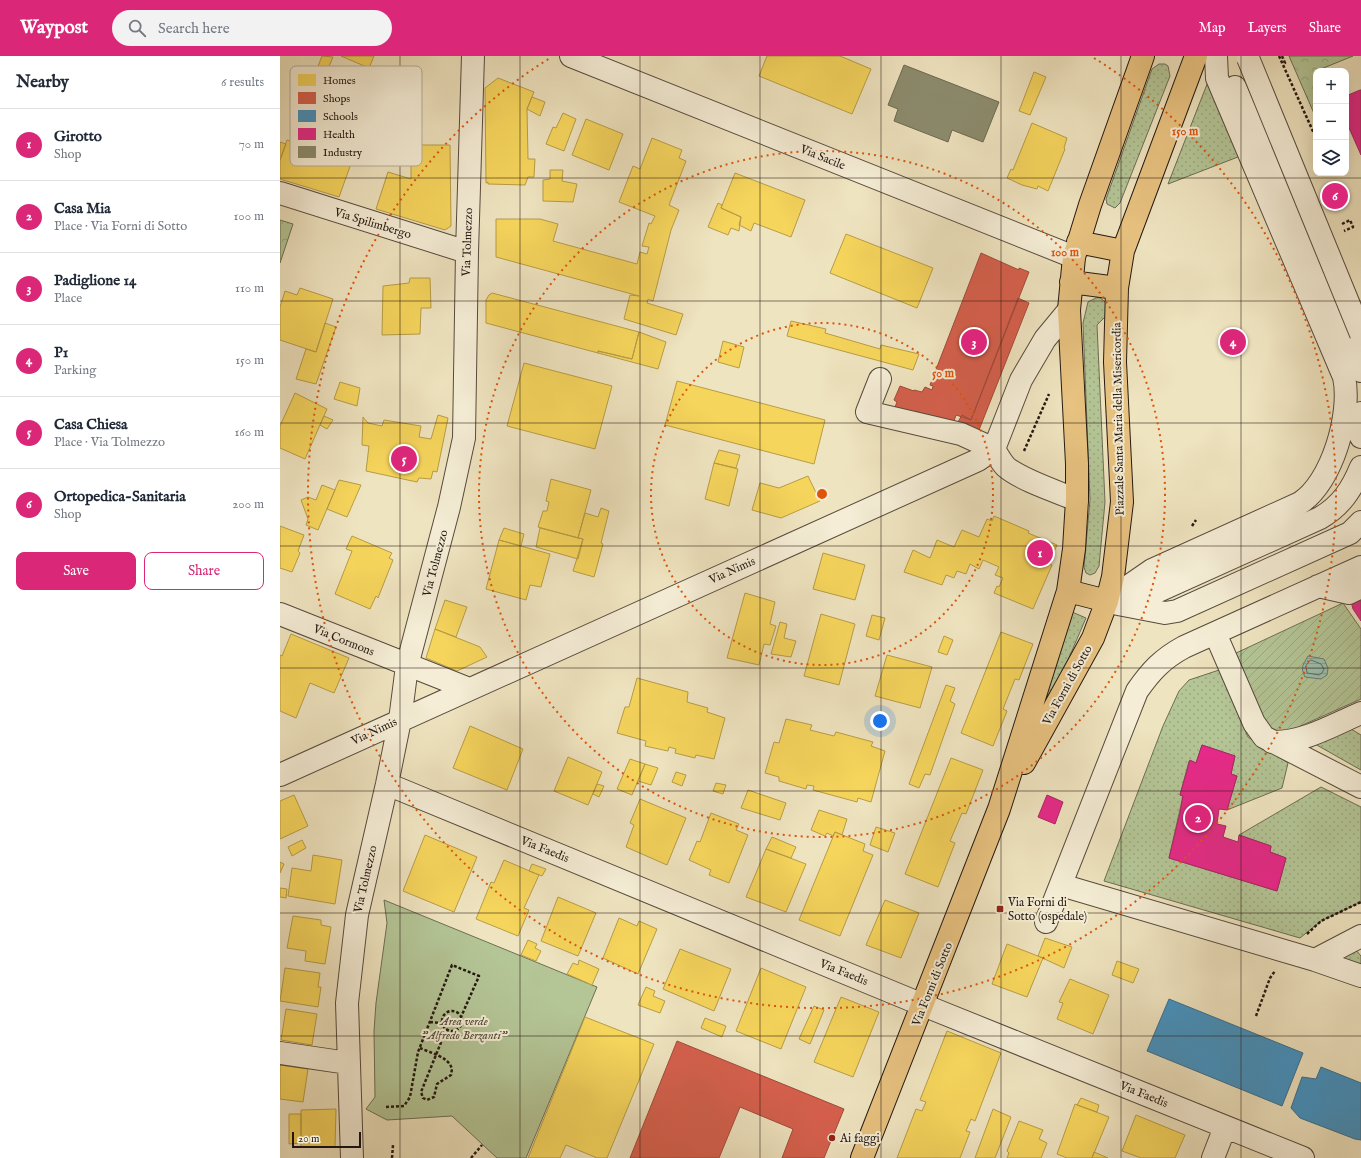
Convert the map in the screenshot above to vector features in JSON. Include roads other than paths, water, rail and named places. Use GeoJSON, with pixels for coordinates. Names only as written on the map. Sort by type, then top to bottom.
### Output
{"type":"FeatureCollection","features":[{"type":"Feature","properties":{"kind":"main road"},"geometry":{"type":"LineString","coordinates":[[1107,601],[1068,591],[1074,549],[1077,500],[1077,464],[1069,310],[1071,282],[1076,249],[1143,56]]}},
{"type":"Feature","properties":{"kind":"main road","name":"Piazzale Santa Maria della Misericordia"},"geometry":{"type":"LineString","coordinates":[[1107,601],[1117,554],[1122,502],[1115,362],[1117,288],[1123,251],[1209,58]]}},
{"type":"Feature","properties":{"kind":"main road"},"geometry":{"type":"LineString","coordinates":[[1076,249],[1123,251]]}},
{"type":"Feature","properties":{"kind":"main road"},"geometry":{"type":"LineString","coordinates":[[1071,282],[1117,288]]}},
{"type":"Feature","properties":{"kind":"main road","name":"Via Forni di Sotto"},"geometry":{"type":"LineString","coordinates":[[862,1158],[999,809],[1068,591]]}},
{"type":"Feature","properties":{"kind":"main road","name":"Via Forni di Sotto"},"geometry":{"type":"LineString","coordinates":[[999,809],[1092,638],[1107,601]]}},
{"type":"Feature","properties":{"kind":"street","name":"Via Tolmezzo"},"geometry":{"type":"LineString","coordinates":[[354,1156],[348,1063],[347,1003],[357,915],[400,720],[407,666],[449,507],[464,438],[467,252],[473,56]]}},
{"type":"Feature","properties":{"kind":"street","name":"Via Sacile"},"geometry":{"type":"LineString","coordinates":[[571,56],[1076,249]]}},
{"type":"Feature","properties":{"kind":"street"},"geometry":{"type":"LineString","coordinates":[[1247,57],[1361,334]]}},
{"type":"Feature","properties":{"kind":"street"},"geometry":{"type":"LineString","coordinates":[[1209,58],[1238,90],[1361,369]]}},
{"type":"Feature","properties":{"kind":"street"},"geometry":{"type":"LineString","coordinates":[[1107,601],[1152,570],[1308,498],[1326,472],[1344,414],[1346,389],[1344,377],[1209,58]]}},
{"type":"Feature","properties":{"kind":"street","name":"Via Spilimbergo"},"geometry":{"type":"LineString","coordinates":[[280,194],[467,252]]}},
{"type":"Feature","properties":{"kind":"street"},"geometry":{"type":"LineString","coordinates":[[994,449],[1021,380],[1045,340],[1069,310]]}},
{"type":"Feature","properties":{"kind":"street"},"geometry":{"type":"LineString","coordinates":[[880,379],[867,412],[961,434],[994,449],[999,459],[1007,468],[1019,475],[1077,500]]}},
{"type":"Feature","properties":{"kind":"street"},"geometry":{"type":"LineString","coordinates":[[1361,413],[1357,427],[1361,438]]}},
{"type":"Feature","properties":{"kind":"street","name":"Via Nimis"},"geometry":{"type":"LineString","coordinates":[[280,775],[978,460],[994,449]]}},
{"type":"Feature","properties":{"kind":"street"},"geometry":{"type":"LineString","coordinates":[[1107,601],[1156,592],[1327,515],[1343,501],[1361,467]]}},
{"type":"Feature","properties":{"kind":"street"},"geometry":{"type":"LineString","coordinates":[[1107,601],[1165,613],[1177,611],[1358,528]]}},
{"type":"Feature","properties":{"kind":"street"},"geometry":{"type":"LineString","coordinates":[[1046,922],[1137,691],[1152,671],[1168,656],[1216,632],[1361,567]]}},
{"type":"Feature","properties":{"kind":"street"},"geometry":{"type":"LineString","coordinates":[[1318,586],[1350,592],[1361,587]]}},
{"type":"Feature","properties":{"kind":"street","name":"Via Cormons"},"geometry":{"type":"LineString","coordinates":[[280,614],[407,666]]}},
{"type":"Feature","properties":{"kind":"street"},"geometry":{"type":"LineString","coordinates":[[1216,632],[1254,723],[1264,737],[1361,787]]}},
{"type":"Feature","properties":{"kind":"street"},"geometry":{"type":"LineString","coordinates":[[407,666],[469,689]]}},
{"type":"Feature","properties":{"kind":"street"},"geometry":{"type":"LineString","coordinates":[[1272,742],[1298,740],[1361,713]]}},
{"type":"Feature","properties":{"kind":"street","name":"Via Faedis"},"geometry":{"type":"LineString","coordinates":[[387,784],[1303,1158]]}},
{"type":"Feature","properties":{"kind":"street"},"geometry":{"type":"LineString","coordinates":[[1061,885],[1315,960],[1361,976]]}},
{"type":"Feature","properties":{"kind":"street"},"geometry":{"type":"LineString","coordinates":[[1315,960],[1361,936]]}},
{"type":"Feature","properties":{"kind":"street"},"geometry":{"type":"LineString","coordinates":[[280,1053],[348,1063]]}},
{"type":"Feature","properties":{"kind":"street"},"geometry":{"type":"LineString","coordinates":[[1213,1158],[1226,1127]]}},
{"type":"Feature","properties":{"kind":"water"},"geometry":{"type":"Polygon","coordinates":[[[1308,656],[1324,659],[1328,668],[1327,675],[1321,679],[1305,677],[1302,668],[1308,656]]]}},
{"type":"Feature","properties":{"kind":"place","name":"Ortopedica-Sanitaria"},"geometry":{"type":"Point","coordinates":[1335,196]}},
{"type":"Feature","properties":{"kind":"place","name":"Padiglione 14"},"geometry":{"type":"Point","coordinates":[974,342]}},
{"type":"Feature","properties":{"kind":"place","name":"P1"},"geometry":{"type":"Point","coordinates":[1233,342]}},
{"type":"Feature","properties":{"kind":"place","name":"Casa Chiesa"},"geometry":{"type":"Point","coordinates":[404,459]}},
{"type":"Feature","properties":{"kind":"place","name":"Girotto"},"geometry":{"type":"Point","coordinates":[1040,553]}},
{"type":"Feature","properties":{"kind":"place","name":"Casa Mia"},"geometry":{"type":"Point","coordinates":[1198,818]}},
{"type":"Feature","properties":{"kind":"place","name":"Via Forni di Sotto (ospedale)"},"geometry":{"type":"Point","coordinates":[1000,909]}},
{"type":"Feature","properties":{"kind":"place","name":"Ai faggi"},"geometry":{"type":"Point","coordinates":[832,1138]}},
{"type":"Feature","properties":{"kind":"park label","name":"Area verde \"Alfredo Berzanti\""},"geometry":{"type":"Point","coordinates":[464,1028]}}]}
